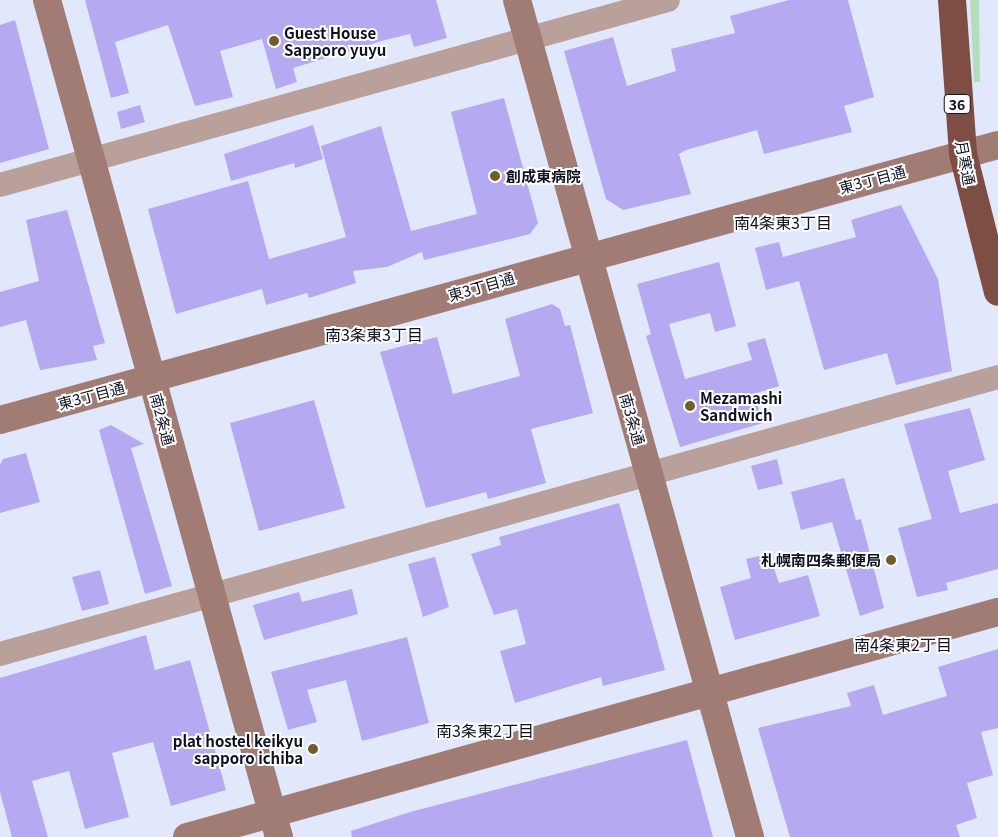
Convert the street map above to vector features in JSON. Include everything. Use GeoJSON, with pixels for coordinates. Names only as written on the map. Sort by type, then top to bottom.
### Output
{"type":"FeatureCollection","features":[{"type":"Feature","properties":{"kind":"highway","name":"月寒通"},"geometry":{"type":"LineString","coordinates":[[952,0],[963,154],[998,292]]}},
{"type":"Feature","properties":{"kind":"street","name":"南2条通"},"geometry":{"type":"LineString","coordinates":[[47,0],[276,825]]}},
{"type":"Feature","properties":{"kind":"street","name":"南3条通"},"geometry":{"type":"LineString","coordinates":[[517,0],[750,837]]}},
{"type":"Feature","properties":{"kind":"street"},"geometry":{"type":"LineString","coordinates":[[0,185],[668,0]]}},
{"type":"Feature","properties":{"kind":"street","name":"東3丁目通"},"geometry":{"type":"LineString","coordinates":[[0,420],[998,145]]}},
{"type":"Feature","properties":{"kind":"street"},"geometry":{"type":"LineString","coordinates":[[0,654],[998,377]]}},
{"type":"Feature","properties":{"kind":"street"},"geometry":{"type":"LineString","coordinates":[[187,837],[276,825],[710,693],[998,612]]}},
{"type":"Feature","properties":{"kind":"green space"},"geometry":{"type":"Polygon","coordinates":[[[970,0],[979,0],[980,82],[974,82],[970,0]]]}},
{"type":"Feature","properties":{"kind":"building"},"geometry":{"type":"Polygon","coordinates":[[[85,0],[436,0],[447,38],[414,47],[410,34],[385,40],[293,68],[297,82],[276,89],[262,39],[220,51],[233,97],[195,106],[168,25],[115,42],[129,93],[111,98],[85,0]]]}},
{"type":"Feature","properties":{"kind":"building"},"geometry":{"type":"Polygon","coordinates":[[[789,0],[848,0],[874,97],[844,106],[852,132],[764,154],[757,130],[686,150],[679,154],[691,194],[623,210],[606,199],[564,51],[613,37],[627,86],[676,71],[671,49],[735,33],[730,16],[789,0]]]}},
{"type":"Feature","properties":{"kind":"building"},"geometry":{"type":"Polygon","coordinates":[[[15,20],[49,149],[0,163],[0,25],[15,20]]]}},
{"type":"Feature","properties":{"kind":"building"},"geometry":{"type":"Polygon","coordinates":[[[504,98],[538,223],[530,234],[424,260],[422,252],[387,267],[353,271],[356,283],[309,298],[307,293],[266,305],[262,289],[176,314],[148,209],[248,181],[269,259],[346,237],[321,146],[381,126],[411,231],[477,214],[451,112],[504,98]]]}},
{"type":"Feature","properties":{"kind":"building"},"geometry":{"type":"Polygon","coordinates":[[[140,105],[145,122],[121,129],[117,112],[140,105]]]}},
{"type":"Feature","properties":{"kind":"building"},"geometry":{"type":"Polygon","coordinates":[[[313,125],[323,159],[295,168],[294,163],[231,181],[224,154],[313,125]]]}},
{"type":"Feature","properties":{"kind":"building"},"geometry":{"type":"Polygon","coordinates":[[[901,205],[938,279],[952,371],[896,385],[887,353],[824,370],[799,281],[766,290],[755,248],[779,242],[783,257],[856,237],[851,220],[901,205]]]}},
{"type":"Feature","properties":{"kind":"building"},"geometry":{"type":"Polygon","coordinates":[[[67,210],[105,343],[93,346],[97,360],[40,370],[26,320],[0,327],[0,292],[39,281],[26,220],[67,210]]]}},
{"type":"Feature","properties":{"kind":"building"},"geometry":{"type":"Polygon","coordinates":[[[719,262],[736,326],[715,332],[710,313],[669,324],[685,379],[752,360],[747,343],[765,338],[779,386],[754,394],[763,423],[680,447],[646,336],[651,334],[637,284],[719,262]]]}},
{"type":"Feature","properties":{"kind":"building"},"geometry":{"type":"Polygon","coordinates":[[[552,304],[560,309],[565,326],[570,325],[593,413],[531,429],[546,483],[488,499],[486,492],[426,508],[380,352],[437,337],[453,394],[520,376],[505,319],[552,304]]]}},
{"type":"Feature","properties":{"kind":"building"},"geometry":{"type":"Polygon","coordinates":[[[314,400],[345,508],[259,531],[230,423],[314,400]]]}},
{"type":"Feature","properties":{"kind":"building"},"geometry":{"type":"Polygon","coordinates":[[[970,408],[985,460],[948,471],[960,513],[998,503],[998,569],[946,583],[948,590],[917,597],[898,528],[932,519],[904,424],[970,408]]]}},
{"type":"Feature","properties":{"kind":"building"},"geometry":{"type":"Polygon","coordinates":[[[111,425],[144,444],[131,448],[172,586],[145,594],[99,430],[111,425]]]}},
{"type":"Feature","properties":{"kind":"building"},"geometry":{"type":"Polygon","coordinates":[[[26,453],[40,502],[0,513],[0,465],[3,459],[26,453]]]}},
{"type":"Feature","properties":{"kind":"building"},"geometry":{"type":"Polygon","coordinates":[[[777,459],[783,484],[758,490],[751,466],[777,459]]]}},
{"type":"Feature","properties":{"kind":"building"},"geometry":{"type":"Polygon","coordinates":[[[844,478],[856,520],[861,519],[884,608],[860,616],[832,522],[801,530],[791,492],[844,478]]]}},
{"type":"Feature","properties":{"kind":"building"},"geometry":{"type":"Polygon","coordinates":[[[619,503],[665,670],[603,686],[601,677],[515,703],[500,651],[526,644],[517,609],[494,615],[471,554],[501,545],[499,537],[619,503]]]}},
{"type":"Feature","properties":{"kind":"building"},"geometry":{"type":"Polygon","coordinates":[[[769,554],[779,583],[808,575],[820,616],[735,640],[720,587],[751,578],[746,559],[769,554]]]}},
{"type":"Feature","properties":{"kind":"building"},"geometry":{"type":"Polygon","coordinates":[[[435,557],[449,607],[423,617],[408,564],[435,557]]]}},
{"type":"Feature","properties":{"kind":"building"},"geometry":{"type":"Polygon","coordinates":[[[100,570],[109,604],[82,611],[72,577],[100,570]]]}},
{"type":"Feature","properties":{"kind":"building"},"geometry":{"type":"Polygon","coordinates":[[[352,589],[358,614],[264,640],[253,605],[299,592],[302,602],[352,589]]]}},
{"type":"Feature","properties":{"kind":"building"},"geometry":{"type":"Polygon","coordinates":[[[146,635],[155,670],[190,660],[226,790],[171,806],[153,742],[112,753],[129,817],[85,829],[69,771],[32,781],[48,837],[12,837],[0,792],[0,678],[146,635]]]}},
{"type":"Feature","properties":{"kind":"building"},"geometry":{"type":"Polygon","coordinates":[[[407,637],[429,723],[362,741],[346,680],[307,690],[317,722],[288,730],[271,672],[407,637]]]}},
{"type":"Feature","properties":{"kind":"building"},"geometry":{"type":"Polygon","coordinates":[[[998,649],[998,728],[981,732],[993,775],[967,783],[977,818],[956,825],[960,837],[790,837],[758,728],[851,706],[847,693],[874,685],[883,715],[947,696],[938,667],[998,649]]]}},
{"type":"Feature","properties":{"kind":"building"},"geometry":{"type":"Polygon","coordinates":[[[687,740],[713,837],[352,837],[351,831],[410,812],[687,740]]]}},
{"type":"Feature","properties":{"kind":"place","name":"Guest House Sapporo yuyu"},"geometry":{"type":"Point","coordinates":[274,41]}},
{"type":"Feature","properties":{"kind":"place","name":"創成東病院"},"geometry":{"type":"Point","coordinates":[495,176]}},
{"type":"Feature","properties":{"kind":"place","name":"Mezamashi Sandwich"},"geometry":{"type":"Point","coordinates":[690,406]}},
{"type":"Feature","properties":{"kind":"place","name":"札幌南四条郵便局"},"geometry":{"type":"Point","coordinates":[891,560]}},
{"type":"Feature","properties":{"kind":"place","name":"plat hostel keikyu sapporo ichiba"},"geometry":{"type":"Point","coordinates":[313,749]}},
{"type":"Feature","properties":{"kind":"district","name":"南4条東3丁目"},"geometry":{"type":"Point","coordinates":[783,222]}},
{"type":"Feature","properties":{"kind":"district","name":"南3条東3丁目"},"geometry":{"type":"Point","coordinates":[374,334]}},
{"type":"Feature","properties":{"kind":"district","name":"南4条東2丁目"},"geometry":{"type":"Point","coordinates":[903,644]}},
{"type":"Feature","properties":{"kind":"district","name":"南3条東2丁目"},"geometry":{"type":"Point","coordinates":[485,730]}}]}
